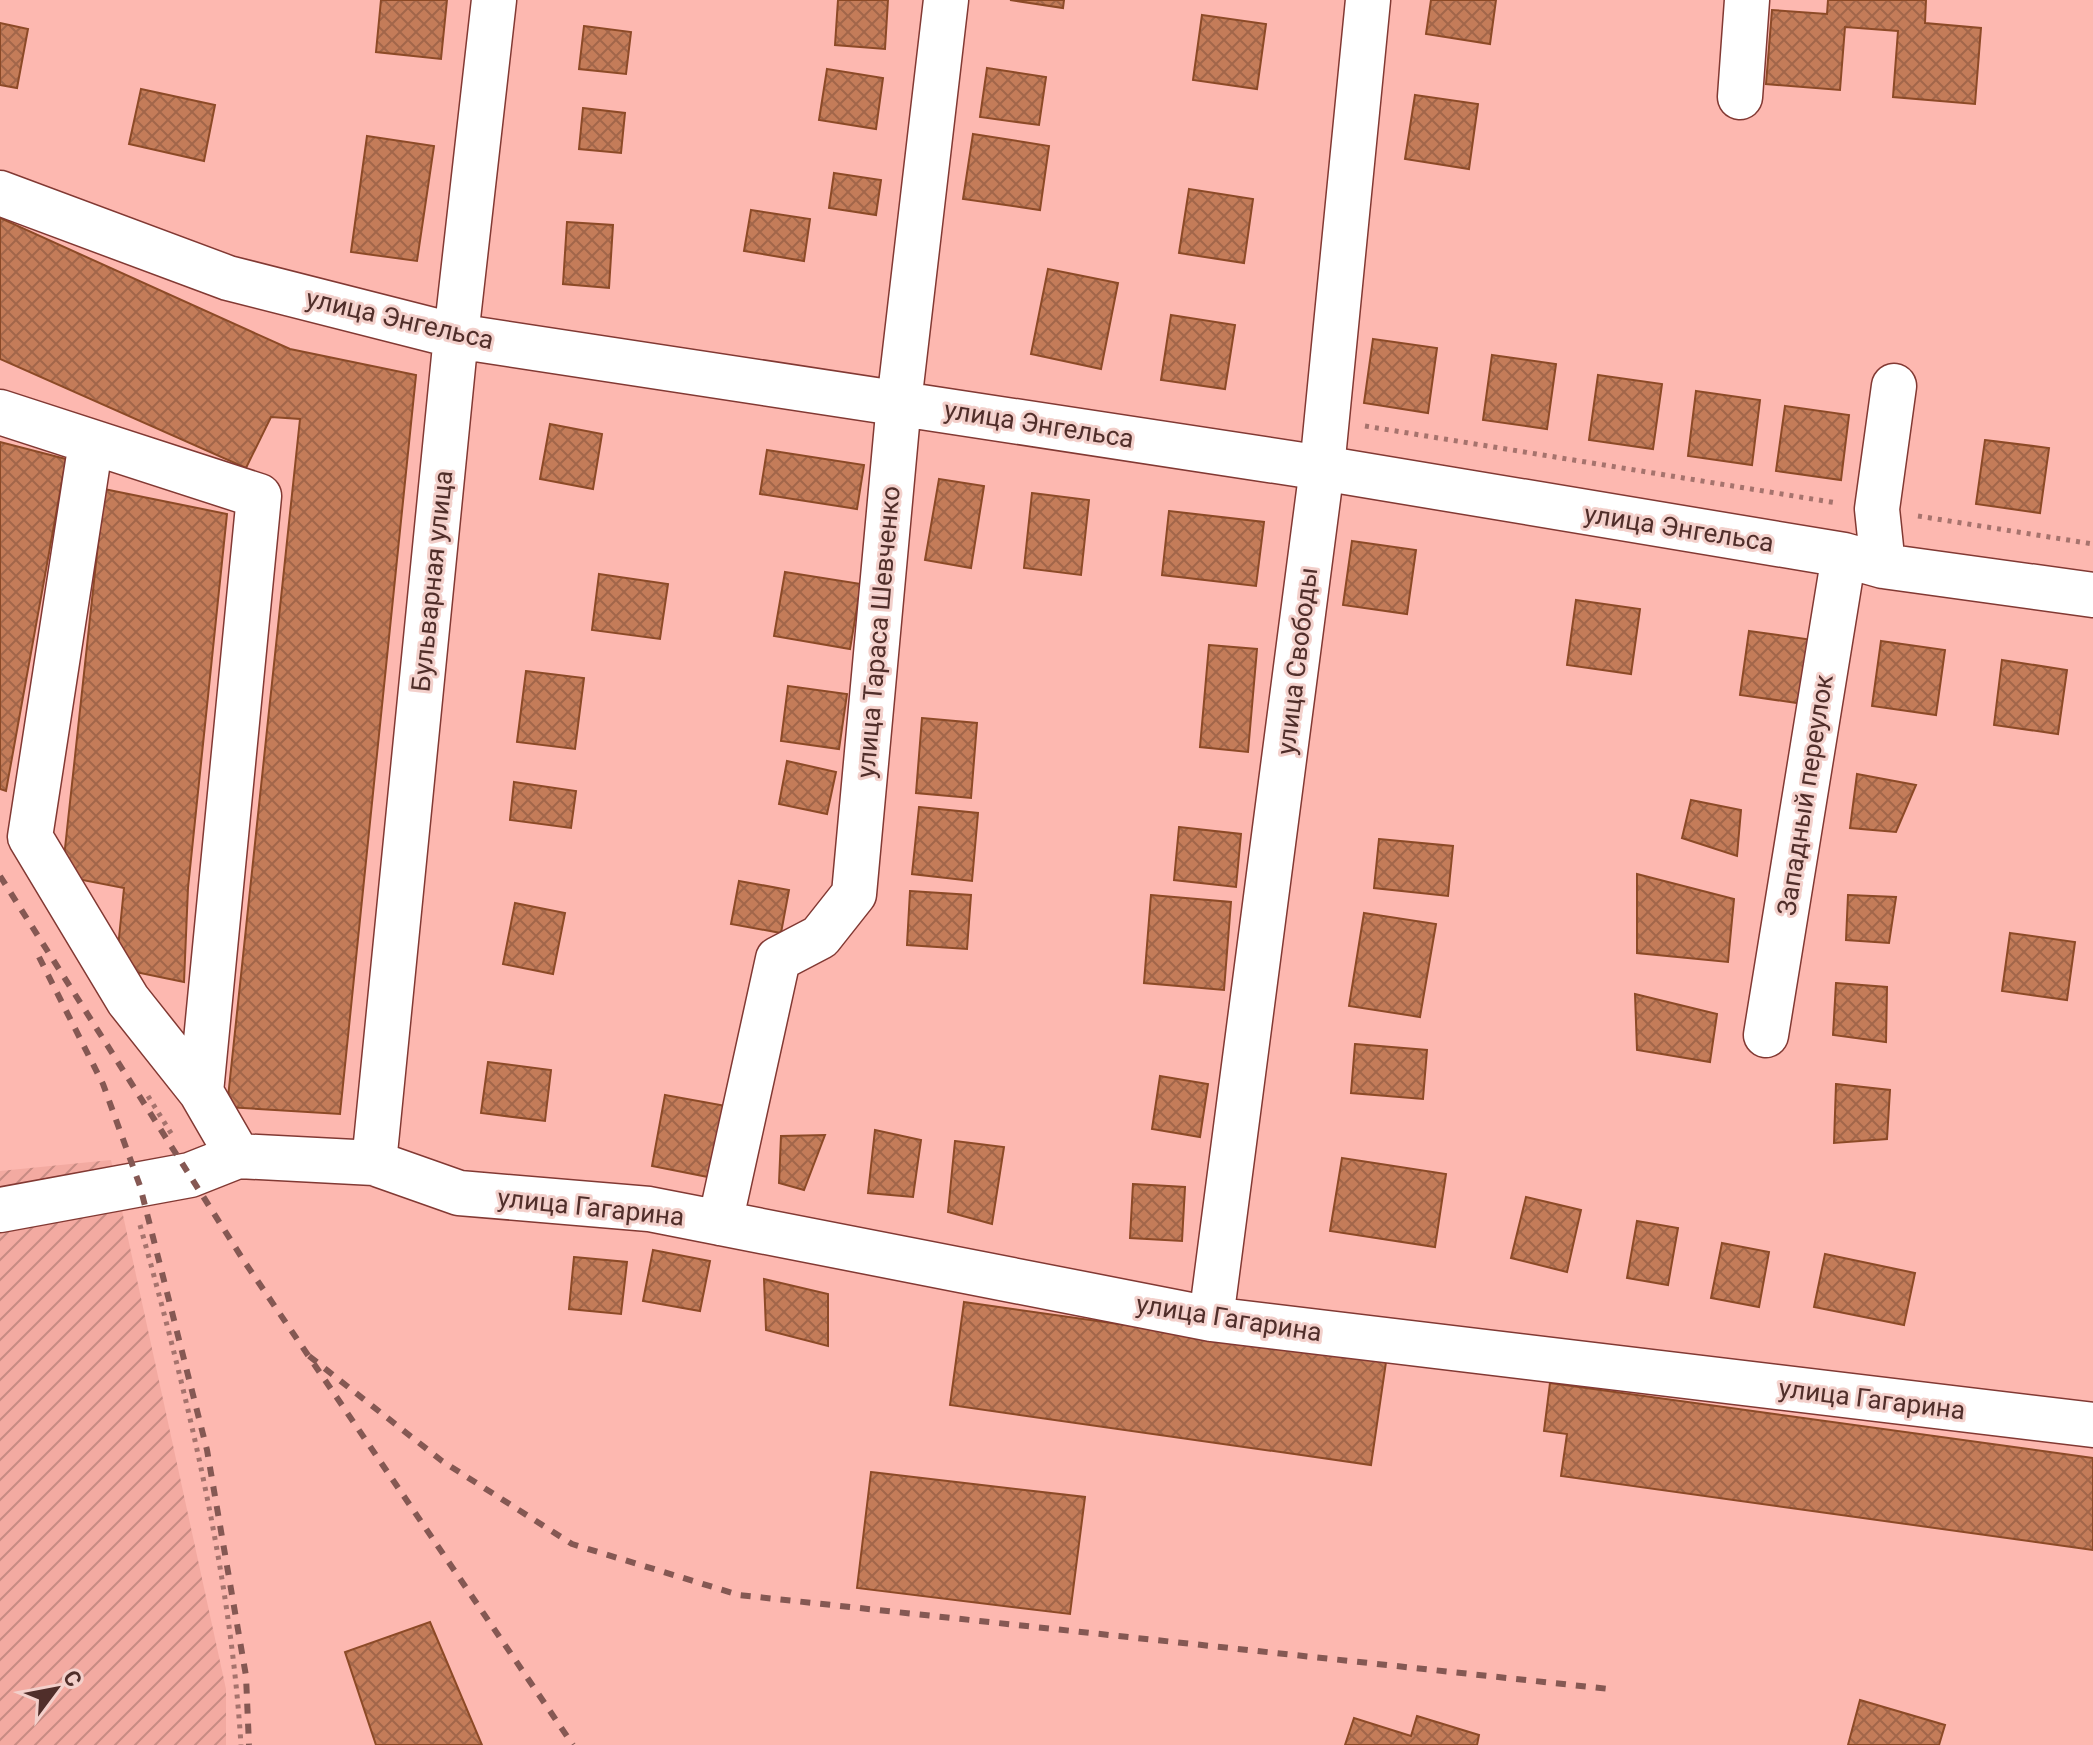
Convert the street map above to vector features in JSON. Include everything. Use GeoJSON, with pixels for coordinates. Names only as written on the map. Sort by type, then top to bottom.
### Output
{"type":"FeatureCollection","features":[{"type":"Feature","properties":{"kind":"street","name":"Бульварная улица"},"geometry":{"type":"LineString","coordinates":[[374,1163],[456,336],[494,0]]}},
{"type":"Feature","properties":{"kind":"street","name":"улица Тараса Шевченко"},"geometry":{"type":"LineString","coordinates":[[720,1223],[778,959],[820,937],[854,894],[899,403],[946,0]]}},
{"type":"Feature","properties":{"kind":"street","name":"улица Свободы"},"geometry":{"type":"LineString","coordinates":[[1211,1319],[1322,468],[1368,0]]}},
{"type":"Feature","properties":{"kind":"street"},"geometry":{"type":"LineString","coordinates":[[1740,97],[1747,0]]}},
{"type":"Feature","properties":{"kind":"street","name":"улица Энгельса"},"geometry":{"type":"LineString","coordinates":[[0,193],[228,278],[456,336],[1322,468],[1864,560],[2093,595]]}},
{"type":"Feature","properties":{"kind":"street","name":"Западный переулок"},"geometry":{"type":"LineString","coordinates":[[1766,1035],[1877,509],[1894,386]]}},
{"type":"Feature","properties":{"kind":"street"},"geometry":{"type":"LineString","coordinates":[[0,412],[259,496],[201,1092]]}},
{"type":"Feature","properties":{"kind":"street"},"geometry":{"type":"LineString","coordinates":[[0,1210],[190,1175],[238,1156],[201,1092],[128,1000],[30,837],[91,442]]}},
{"type":"Feature","properties":{"kind":"street","name":"улица Гагарина"},"geometry":{"type":"LineString","coordinates":[[238,1156],[374,1163],[459,1193],[649,1209],[1211,1319],[2093,1425]]}},
{"type":"Feature","properties":{"kind":"path"},"geometry":{"type":"LineString","coordinates":[[1354,424],[2093,544]]}},
{"type":"Feature","properties":{"kind":"path"},"geometry":{"type":"LineString","coordinates":[[130,1188],[184,1384],[236,1666],[241,1745]]}},
{"type":"Feature","properties":{"kind":"shaded area"},"geometry":{"type":"Polygon","coordinates":[[[111,1160],[226,1689],[226,1745],[0,1745],[0,1171],[111,1160]]]}},
{"type":"Feature","properties":{"kind":"building"},"geometry":{"type":"Polygon","coordinates":[[[381,0],[447,0],[441,59],[376,52],[381,0]]]}},
{"type":"Feature","properties":{"kind":"building"},"geometry":{"type":"Polygon","coordinates":[[[838,0],[888,0],[885,49],[835,45],[838,0]]]}},
{"type":"Feature","properties":{"kind":"building"},"geometry":{"type":"Polygon","coordinates":[[[1010,0],[1064,0],[1063,8],[1010,0]]]}},
{"type":"Feature","properties":{"kind":"building"},"geometry":{"type":"Polygon","coordinates":[[[1431,0],[1496,0],[1490,44],[1426,34],[1431,0]]]}},
{"type":"Feature","properties":{"kind":"building"},"geometry":{"type":"Polygon","coordinates":[[[1828,0],[1926,0],[1925,23],[1981,28],[1975,104],[1893,97],[1898,31],[1845,27],[1840,90],[1766,84],[1772,10],[1827,14],[1828,0]]]}},
{"type":"Feature","properties":{"kind":"building"},"geometry":{"type":"Polygon","coordinates":[[[1202,15],[1266,24],[1257,89],[1193,80],[1202,15]]]}},
{"type":"Feature","properties":{"kind":"building"},"geometry":{"type":"Polygon","coordinates":[[[0,23],[28,29],[17,88],[0,85],[0,23]]]}},
{"type":"Feature","properties":{"kind":"building"},"geometry":{"type":"Polygon","coordinates":[[[584,26],[631,32],[626,74],[579,69],[584,26]]]}},
{"type":"Feature","properties":{"kind":"building"},"geometry":{"type":"Polygon","coordinates":[[[987,68],[1046,77],[1039,125],[980,117],[987,68]]]}},
{"type":"Feature","properties":{"kind":"building"},"geometry":{"type":"Polygon","coordinates":[[[827,69],[883,78],[876,129],[819,120],[827,69]]]}},
{"type":"Feature","properties":{"kind":"building"},"geometry":{"type":"Polygon","coordinates":[[[141,89],[215,105],[204,161],[129,144],[141,89]]]}},
{"type":"Feature","properties":{"kind":"building"},"geometry":{"type":"Polygon","coordinates":[[[1415,95],[1478,104],[1469,169],[1405,159],[1415,95]]]}},
{"type":"Feature","properties":{"kind":"building"},"geometry":{"type":"Polygon","coordinates":[[[583,108],[625,113],[621,153],[579,149],[583,108]]]}},
{"type":"Feature","properties":{"kind":"building"},"geometry":{"type":"Polygon","coordinates":[[[973,134],[1049,146],[1040,210],[963,199],[973,134]]]}},
{"type":"Feature","properties":{"kind":"building"},"geometry":{"type":"Polygon","coordinates":[[[367,136],[434,146],[417,261],[351,252],[367,136]]]}},
{"type":"Feature","properties":{"kind":"building"},"geometry":{"type":"Polygon","coordinates":[[[834,173],[881,180],[876,215],[829,208],[834,173]]]}},
{"type":"Feature","properties":{"kind":"building"},"geometry":{"type":"Polygon","coordinates":[[[1189,189],[1253,199],[1244,263],[1179,253],[1189,189]]]}},
{"type":"Feature","properties":{"kind":"building"},"geometry":{"type":"Polygon","coordinates":[[[751,210],[810,219],[804,261],[744,251],[751,210]]]}},
{"type":"Feature","properties":{"kind":"building"},"geometry":{"type":"Polygon","coordinates":[[[0,218],[290,349],[416,375],[340,1114],[227,1107],[300,419],[271,417],[246,468],[0,359],[0,218]]]}},
{"type":"Feature","properties":{"kind":"building"},"geometry":{"type":"Polygon","coordinates":[[[567,222],[613,225],[609,288],[563,284],[567,222]]]}},
{"type":"Feature","properties":{"kind":"building"},"geometry":{"type":"Polygon","coordinates":[[[1048,269],[1118,283],[1101,369],[1031,354],[1048,269]]]}},
{"type":"Feature","properties":{"kind":"building"},"geometry":{"type":"Polygon","coordinates":[[[1171,315],[1235,325],[1225,389],[1161,380],[1171,315]]]}},
{"type":"Feature","properties":{"kind":"building"},"geometry":{"type":"Polygon","coordinates":[[[1373,339],[1437,348],[1428,413],[1364,403],[1373,339]]]}},
{"type":"Feature","properties":{"kind":"building"},"geometry":{"type":"Polygon","coordinates":[[[1492,355],[1556,364],[1547,429],[1483,420],[1492,355]]]}},
{"type":"Feature","properties":{"kind":"building"},"geometry":{"type":"Polygon","coordinates":[[[1598,375],[1662,384],[1653,449],[1589,440],[1598,375]]]}},
{"type":"Feature","properties":{"kind":"building"},"geometry":{"type":"Polygon","coordinates":[[[1696,391],[1760,400],[1752,465],[1688,456],[1696,391]]]}},
{"type":"Feature","properties":{"kind":"building"},"geometry":{"type":"Polygon","coordinates":[[[1785,406],[1849,415],[1841,480],[1776,471],[1785,406]]]}},
{"type":"Feature","properties":{"kind":"building"},"geometry":{"type":"Polygon","coordinates":[[[550,424],[602,434],[593,489],[540,479],[550,424]]]}},
{"type":"Feature","properties":{"kind":"building"},"geometry":{"type":"Polygon","coordinates":[[[1985,440],[2049,448],[2040,513],[1976,504],[1985,440]]]}},
{"type":"Feature","properties":{"kind":"building"},"geometry":{"type":"Polygon","coordinates":[[[0,442],[66,459],[6,791],[0,789],[0,442]]]}},
{"type":"Feature","properties":{"kind":"building"},"geometry":{"type":"Polygon","coordinates":[[[767,450],[864,465],[857,509],[760,494],[767,450]]]}},
{"type":"Feature","properties":{"kind":"building"},"geometry":{"type":"Polygon","coordinates":[[[939,479],[984,486],[971,568],[925,560],[939,479]]]}},
{"type":"Feature","properties":{"kind":"building"},"geometry":{"type":"Polygon","coordinates":[[[104,489],[227,514],[188,888],[184,982],[116,968],[124,888],[62,876],[104,489]]]}},
{"type":"Feature","properties":{"kind":"building"},"geometry":{"type":"Polygon","coordinates":[[[1032,493],[1089,500],[1081,575],[1024,568],[1032,493]]]}},
{"type":"Feature","properties":{"kind":"building"},"geometry":{"type":"Polygon","coordinates":[[[1169,511],[1264,522],[1256,586],[1162,575],[1169,511]]]}},
{"type":"Feature","properties":{"kind":"building"},"geometry":{"type":"Polygon","coordinates":[[[1352,541],[1416,550],[1407,614],[1343,605],[1352,541]]]}},
{"type":"Feature","properties":{"kind":"building"},"geometry":{"type":"Polygon","coordinates":[[[785,572],[861,584],[850,649],[774,636],[785,572]]]}},
{"type":"Feature","properties":{"kind":"building"},"geometry":{"type":"Polygon","coordinates":[[[599,574],[668,584],[660,639],[592,630],[599,574]]]}},
{"type":"Feature","properties":{"kind":"building"},"geometry":{"type":"Polygon","coordinates":[[[1576,600],[1640,609],[1631,674],[1567,665],[1576,600]]]}},
{"type":"Feature","properties":{"kind":"building"},"geometry":{"type":"Polygon","coordinates":[[[1749,631],[1813,640],[1804,704],[1740,695],[1749,631]]]}},
{"type":"Feature","properties":{"kind":"building"},"geometry":{"type":"Polygon","coordinates":[[[1881,641],[1945,650],[1936,715],[1872,706],[1881,641]]]}},
{"type":"Feature","properties":{"kind":"building"},"geometry":{"type":"Polygon","coordinates":[[[1209,645],[1257,649],[1248,752],[1200,747],[1209,645]]]}},
{"type":"Feature","properties":{"kind":"building"},"geometry":{"type":"Polygon","coordinates":[[[2002,660],[2067,670],[2058,734],[1994,725],[2002,660]]]}},
{"type":"Feature","properties":{"kind":"building"},"geometry":{"type":"Polygon","coordinates":[[[526,671],[584,678],[575,749],[517,742],[526,671]]]}},
{"type":"Feature","properties":{"kind":"building"},"geometry":{"type":"Polygon","coordinates":[[[788,686],[847,694],[839,749],[781,741],[788,686]]]}},
{"type":"Feature","properties":{"kind":"building"},"geometry":{"type":"Polygon","coordinates":[[[922,718],[977,723],[971,798],[916,793],[922,718]]]}},
{"type":"Feature","properties":{"kind":"building"},"geometry":{"type":"Polygon","coordinates":[[[787,761],[836,772],[827,814],[779,804],[787,761]]]}},
{"type":"Feature","properties":{"kind":"building"},"geometry":{"type":"Polygon","coordinates":[[[1857,774],[1916,785],[1896,832],[1850,828],[1857,774]]]}},
{"type":"Feature","properties":{"kind":"building"},"geometry":{"type":"Polygon","coordinates":[[[514,782],[576,791],[571,828],[510,820],[514,782]]]}},
{"type":"Feature","properties":{"kind":"building"},"geometry":{"type":"Polygon","coordinates":[[[1691,800],[1741,810],[1737,856],[1682,838],[1691,800]]]}},
{"type":"Feature","properties":{"kind":"building"},"geometry":{"type":"Polygon","coordinates":[[[919,807],[978,813],[972,881],[912,874],[919,807]]]}},
{"type":"Feature","properties":{"kind":"building"},"geometry":{"type":"Polygon","coordinates":[[[1179,827],[1241,834],[1236,887],[1174,880],[1179,827]]]}},
{"type":"Feature","properties":{"kind":"building"},"geometry":{"type":"Polygon","coordinates":[[[1379,839],[1453,846],[1448,896],[1374,888],[1379,839]]]}},
{"type":"Feature","properties":{"kind":"building"},"geometry":{"type":"Polygon","coordinates":[[[1637,874],[1734,899],[1728,962],[1637,953],[1637,874]]]}},
{"type":"Feature","properties":{"kind":"building"},"geometry":{"type":"Polygon","coordinates":[[[739,881],[789,890],[781,933],[731,924],[739,881]]]}},
{"type":"Feature","properties":{"kind":"building"},"geometry":{"type":"Polygon","coordinates":[[[910,891],[971,895],[967,949],[907,945],[910,891]]]}},
{"type":"Feature","properties":{"kind":"building"},"geometry":{"type":"Polygon","coordinates":[[[1151,895],[1231,902],[1224,990],[1144,983],[1151,895]]]}},
{"type":"Feature","properties":{"kind":"building"},"geometry":{"type":"Polygon","coordinates":[[[1848,895],[1896,897],[1889,943],[1846,940],[1848,895]]]}},
{"type":"Feature","properties":{"kind":"building"},"geometry":{"type":"Polygon","coordinates":[[[515,903],[565,913],[553,974],[503,964],[515,903]]]}},
{"type":"Feature","properties":{"kind":"building"},"geometry":{"type":"Polygon","coordinates":[[[1364,913],[1436,924],[1420,1017],[1349,1006],[1364,913]]]}},
{"type":"Feature","properties":{"kind":"building"},"geometry":{"type":"Polygon","coordinates":[[[2010,933],[2075,942],[2067,1000],[2002,991],[2010,933]]]}},
{"type":"Feature","properties":{"kind":"building"},"geometry":{"type":"Polygon","coordinates":[[[1836,983],[1887,987],[1886,1042],[1833,1035],[1836,983]]]}},
{"type":"Feature","properties":{"kind":"building"},"geometry":{"type":"Polygon","coordinates":[[[1635,994],[1717,1014],[1710,1062],[1637,1050],[1635,994]]]}},
{"type":"Feature","properties":{"kind":"building"},"geometry":{"type":"Polygon","coordinates":[[[1355,1044],[1427,1050],[1423,1099],[1351,1093],[1355,1044]]]}},
{"type":"Feature","properties":{"kind":"building"},"geometry":{"type":"Polygon","coordinates":[[[488,1062],[551,1070],[545,1121],[481,1113],[488,1062]]]}},
{"type":"Feature","properties":{"kind":"building"},"geometry":{"type":"Polygon","coordinates":[[[1160,1076],[1208,1084],[1200,1137],[1152,1129],[1160,1076]]]}},
{"type":"Feature","properties":{"kind":"building"},"geometry":{"type":"Polygon","coordinates":[[[1836,1084],[1890,1090],[1887,1139],[1834,1143],[1836,1084]]]}},
{"type":"Feature","properties":{"kind":"building"},"geometry":{"type":"Polygon","coordinates":[[[665,1095],[726,1106],[713,1178],[652,1166],[665,1095]]]}},
{"type":"Feature","properties":{"kind":"building"},"geometry":{"type":"Polygon","coordinates":[[[875,1130],[921,1140],[913,1197],[868,1193],[875,1130]]]}},
{"type":"Feature","properties":{"kind":"building"},"geometry":{"type":"Polygon","coordinates":[[[825,1135],[804,1190],[779,1183],[781,1136],[825,1135]]]}},
{"type":"Feature","properties":{"kind":"building"},"geometry":{"type":"Polygon","coordinates":[[[955,1141],[1004,1147],[992,1224],[948,1212],[955,1141]]]}},
{"type":"Feature","properties":{"kind":"building"},"geometry":{"type":"Polygon","coordinates":[[[1342,1158],[1446,1174],[1435,1247],[1330,1231],[1342,1158]]]}},
{"type":"Feature","properties":{"kind":"building"},"geometry":{"type":"Polygon","coordinates":[[[1133,1184],[1185,1187],[1182,1241],[1130,1238],[1133,1184]]]}},
{"type":"Feature","properties":{"kind":"building"},"geometry":{"type":"Polygon","coordinates":[[[1526,1197],[1581,1210],[1567,1272],[1511,1258],[1526,1197]]]}},
{"type":"Feature","properties":{"kind":"building"},"geometry":{"type":"Polygon","coordinates":[[[1637,1221],[1678,1228],[1668,1285],[1627,1278],[1637,1221]]]}},
{"type":"Feature","properties":{"kind":"building"},"geometry":{"type":"Polygon","coordinates":[[[1722,1243],[1769,1252],[1759,1307],[1711,1298],[1722,1243]]]}},
{"type":"Feature","properties":{"kind":"building"},"geometry":{"type":"Polygon","coordinates":[[[653,1250],[710,1261],[700,1311],[643,1301],[653,1250]]]}},
{"type":"Feature","properties":{"kind":"building"},"geometry":{"type":"Polygon","coordinates":[[[1825,1254],[1915,1273],[1904,1325],[1814,1307],[1825,1254]]]}},
{"type":"Feature","properties":{"kind":"building"},"geometry":{"type":"Polygon","coordinates":[[[574,1257],[627,1262],[621,1314],[569,1309],[574,1257]]]}},
{"type":"Feature","properties":{"kind":"building"},"geometry":{"type":"Polygon","coordinates":[[[764,1279],[828,1294],[828,1346],[766,1330],[764,1279]]]}},
{"type":"Feature","properties":{"kind":"building"},"geometry":{"type":"Polygon","coordinates":[[[964,1302],[1386,1362],[1371,1465],[950,1405],[964,1302]]]}},
{"type":"Feature","properties":{"kind":"building"},"geometry":{"type":"Polygon","coordinates":[[[1550,1383],[2093,1458],[2093,1550],[1561,1476],[1567,1434],[1544,1431],[1550,1383]]]}},
{"type":"Feature","properties":{"kind":"building"},"geometry":{"type":"Polygon","coordinates":[[[871,1472],[1085,1497],[1070,1614],[857,1588],[871,1472]]]}},
{"type":"Feature","properties":{"kind":"building"},"geometry":{"type":"Polygon","coordinates":[[[430,1622],[482,1745],[376,1745],[345,1652],[430,1622]]]}},
{"type":"Feature","properties":{"kind":"building"},"geometry":{"type":"Polygon","coordinates":[[[1860,1700],[1945,1725],[1939,1745],[1848,1745],[1860,1700]]]}},
{"type":"Feature","properties":{"kind":"building"},"geometry":{"type":"Polygon","coordinates":[[[1417,1716],[1479,1735],[1477,1745],[1345,1745],[1354,1718],[1411,1736],[1417,1716]]]}},
{"type":"Feature","properties":{"kind":"railway"},"geometry":{"type":"LineString","coordinates":[[0,876],[244,1261],[573,1745]]}},
{"type":"Feature","properties":{"kind":"railway"},"geometry":{"type":"LineString","coordinates":[[39,957],[103,1084],[140,1186],[207,1450],[246,1676],[249,1745]]}},
{"type":"Feature","properties":{"kind":"railway"},"geometry":{"type":"LineString","coordinates":[[309,1356],[442,1461],[572,1544],[739,1595],[1609,1689]]}}]}
